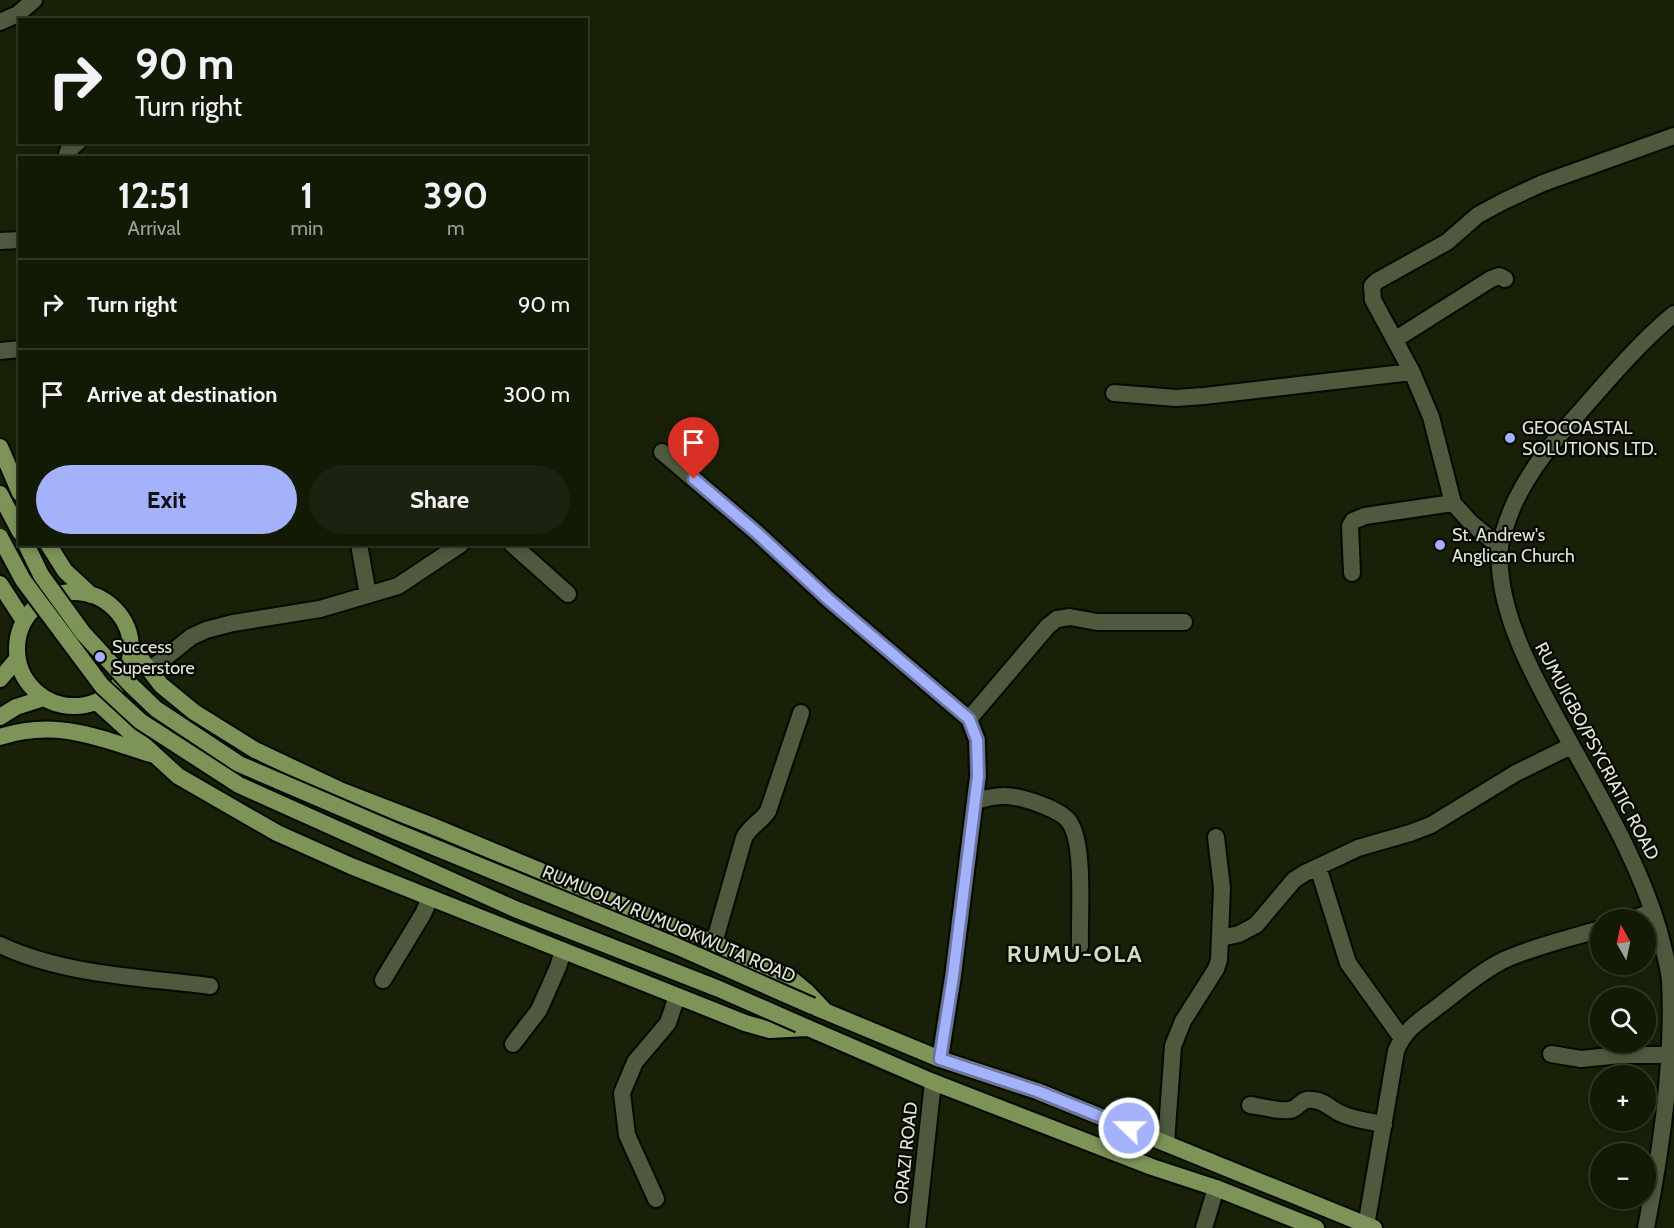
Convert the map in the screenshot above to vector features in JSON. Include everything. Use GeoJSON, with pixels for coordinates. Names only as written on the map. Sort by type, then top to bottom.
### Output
{"type":"FeatureCollection","features":[{"type":"Feature","properties":{"kind":"main road"},"geometry":{"type":"LineString","coordinates":[[0,447],[18,488]]}},
{"type":"Feature","properties":{"kind":"main road"},"geometry":{"type":"LineString","coordinates":[[0,494],[18,528]]}},
{"type":"Feature","properties":{"kind":"main road"},"geometry":{"type":"LineString","coordinates":[[0,537],[23,580],[102,686],[140,721],[238,785],[515,909],[702,982],[933,1082],[1316,1228]]}},
{"type":"Feature","properties":{"kind":"main road","name":"RUMUOLA/ RUMUOKWUTA ROAD"},"geometry":{"type":"LineString","coordinates":[[27,546],[41,575],[83,633],[131,685],[156,709],[239,764],[940,1059],[1037,1091],[1370,1227]]}},
{"type":"Feature","properties":{"kind":"main road"},"geometry":{"type":"LineString","coordinates":[[49,546],[65,571],[91,595]]}},
{"type":"Feature","properties":{"kind":"main road"},"geometry":{"type":"LineString","coordinates":[[0,584],[24,621]]}},
{"type":"Feature","properties":{"kind":"main road"},"geometry":{"type":"LineString","coordinates":[[70,592],[91,595],[101,599],[118,612],[128,628],[132,647],[131,657],[126,676],[113,692],[88,705],[64,706],[44,698],[31,688],[17,659],[18,638],[24,621],[33,610],[50,598],[70,592]]}},
{"type":"Feature","properties":{"kind":"main road"},"geometry":{"type":"LineString","coordinates":[[132,647],[161,685],[194,712],[255,750],[342,791],[430,825],[714,943],[790,978],[807,992],[819,1009]]}},
{"type":"Feature","properties":{"kind":"main road"},"geometry":{"type":"LineString","coordinates":[[0,679],[17,659]]}},
{"type":"Feature","properties":{"kind":"main road"},"geometry":{"type":"LineString","coordinates":[[0,717],[16,706],[44,698]]}},
{"type":"Feature","properties":{"kind":"main road"},"geometry":{"type":"LineString","coordinates":[[97,702],[178,776],[277,833],[351,866],[746,1023],[770,1030],[803,1026]]}},
{"type":"Feature","properties":{"kind":"main road"},"geometry":{"type":"LineString","coordinates":[[0,737],[20,730],[49,728],[88,734],[156,756]]}},
{"type":"Feature","properties":{"kind":"street"},"geometry":{"type":"LineString","coordinates":[[0,22],[18,14],[34,0]]}},
{"type":"Feature","properties":{"kind":"street"},"geometry":{"type":"LineString","coordinates":[[1500,547],[1471,523],[1453,503],[1431,417],[1412,372],[1373,300],[1372,286],[1447,242],[1478,215],[1504,201],[1543,183],[1674,136]]}},
{"type":"Feature","properties":{"kind":"street"},"geometry":{"type":"LineString","coordinates":[[67,156],[68,151],[76,144]]}},
{"type":"Feature","properties":{"kind":"street"},"geometry":{"type":"LineString","coordinates":[[0,241],[18,240]]}},
{"type":"Feature","properties":{"kind":"street"},"geometry":{"type":"LineString","coordinates":[[1395,339],[1491,279],[1499,276],[1505,279]]}},
{"type":"Feature","properties":{"kind":"street","name":"RUMUIGBO/PSYCRIATIC ROAD"},"geometry":{"type":"LineString","coordinates":[[1651,909],[1638,871],[1539,688],[1519,643],[1502,587],[1500,547],[1512,506],[1532,471],[1565,429],[1623,363],[1674,314]]}},
{"type":"Feature","properties":{"kind":"street"},"geometry":{"type":"LineString","coordinates":[[0,351],[18,349]]}},
{"type":"Feature","properties":{"kind":"street"},"geometry":{"type":"LineString","coordinates":[[1114,393],[1176,398],[1412,372]]}},
{"type":"Feature","properties":{"kind":"street"},"geometry":{"type":"LineString","coordinates":[[662,452],[757,533],[828,599],[969,719],[977,740],[975,801],[940,1059]]}},
{"type":"Feature","properties":{"kind":"street"},"geometry":{"type":"LineString","coordinates":[[1352,573],[1350,526],[1353,521],[1365,516],[1453,503]]}},
{"type":"Feature","properties":{"kind":"street"},"geometry":{"type":"LineString","coordinates":[[359,546],[368,595]]}},
{"type":"Feature","properties":{"kind":"street"},"geometry":{"type":"LineString","coordinates":[[150,670],[191,637],[207,630],[233,623],[320,609],[398,586],[458,546]]}},
{"type":"Feature","properties":{"kind":"street"},"geometry":{"type":"LineString","coordinates":[[514,546],[568,594]]}},
{"type":"Feature","properties":{"kind":"street"},"geometry":{"type":"LineString","coordinates":[[969,719],[1048,626],[1057,619],[1070,617],[1097,622],[1184,622]]}},
{"type":"Feature","properties":{"kind":"street"},"geometry":{"type":"LineString","coordinates":[[714,943],[744,838],[768,811],[801,713]]}},
{"type":"Feature","properties":{"kind":"street"},"geometry":{"type":"LineString","coordinates":[[1221,938],[1239,934],[1256,926],[1294,880],[1358,848],[1431,825],[1516,773],[1571,746]]}},
{"type":"Feature","properties":{"kind":"street"},"geometry":{"type":"LineString","coordinates":[[975,801],[1003,796],[1014,797],[1040,805],[1065,817],[1070,822],[1078,854],[1080,946]]}},
{"type":"Feature","properties":{"kind":"street"},"geometry":{"type":"LineString","coordinates":[[1166,1143],[1173,1046],[1183,1021],[1216,969],[1219,960],[1222,888],[1216,837]]}},
{"type":"Feature","properties":{"kind":"street"},"geometry":{"type":"LineString","coordinates":[[1318,867],[1348,963],[1401,1038]]}},
{"type":"Feature","properties":{"kind":"street"},"geometry":{"type":"LineString","coordinates":[[383,980],[423,914],[430,898]]}},
{"type":"Feature","properties":{"kind":"street","name":"RUMUIGBO/PSYCRIATIC ROAD"},"geometry":{"type":"LineString","coordinates":[[1646,1228],[1660,1155],[1670,1081],[1671,1055],[1670,981],[1656,927]]}},
{"type":"Feature","properties":{"kind":"street"},"geometry":{"type":"LineString","coordinates":[[1370,1227],[1396,1051],[1401,1038],[1413,1025],[1468,983],[1502,961],[1535,947],[1590,931]]}},
{"type":"Feature","properties":{"kind":"street"},"geometry":{"type":"LineString","coordinates":[[0,945],[39,961],[78,969],[210,986]]}},
{"type":"Feature","properties":{"kind":"street"},"geometry":{"type":"LineString","coordinates":[[513,1044],[539,1010],[563,951]]}},
{"type":"Feature","properties":{"kind":"street"},"geometry":{"type":"LineString","coordinates":[[656,1199],[627,1135],[622,1092],[635,1062],[668,1023],[677,996]]}},
{"type":"Feature","properties":{"kind":"street"},"geometry":{"type":"LineString","coordinates":[[1551,1054],[1581,1059],[1622,1055],[1671,1055]]}},
{"type":"Feature","properties":{"kind":"street","name":"ORAZI ROAD"},"geometry":{"type":"LineString","coordinates":[[917,1228],[933,1082]]}},
{"type":"Feature","properties":{"kind":"street"},"geometry":{"type":"LineString","coordinates":[[1250,1105],[1285,1110],[1293,1109],[1302,1100],[1310,1099],[1329,1104],[1339,1113],[1349,1117],[1384,1125]]}},
{"type":"Feature","properties":{"kind":"street"},"geometry":{"type":"LineString","coordinates":[[1204,1228],[1216,1188]]}},
{"type":"Feature","properties":{"kind":"place","name":"GEOCOASTAL SOLUTIONS LTD."},"geometry":{"type":"Point","coordinates":[1510,438]}},
{"type":"Feature","properties":{"kind":"place","name":"St. Andrew's Anglican Church"},"geometry":{"type":"Point","coordinates":[1440,545]}},
{"type":"Feature","properties":{"kind":"place","name":"Success Superstore"},"geometry":{"type":"Point","coordinates":[100,657]}},
{"type":"Feature","properties":{"kind":"district","name":"RUMU-OLA"},"geometry":{"type":"Point","coordinates":[1075,953]}},
{"type":"Feature","properties":{"kind":"route"},"geometry":{"type":"LineString","coordinates":[[694,479],[757,533],[828,599],[969,719],[977,740],[978,776],[970,852],[940,1059],[1037,1091],[1129,1128]]}}]}
